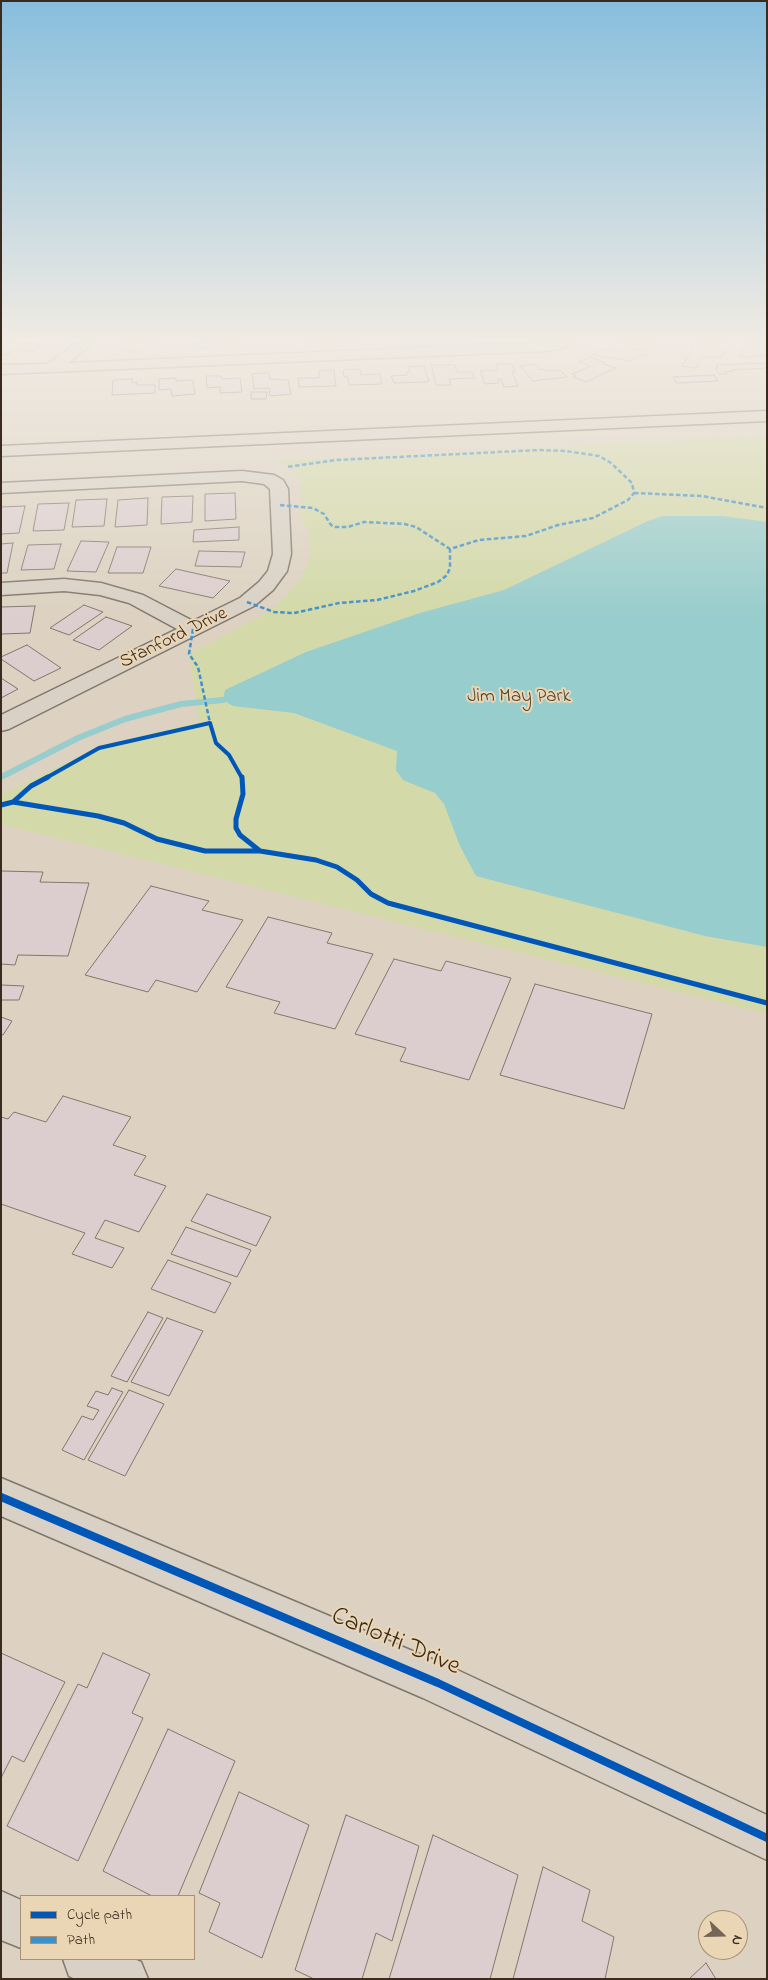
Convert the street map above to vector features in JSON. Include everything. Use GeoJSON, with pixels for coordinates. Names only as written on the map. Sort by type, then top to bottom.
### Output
{"type":"FeatureCollection","features":[{"type":"Feature","properties":{"kind":"main road"},"geometry":{"type":"LineString","coordinates":[[1,451],[386,433]]}},
{"type":"Feature","properties":{"kind":"main road","name":"Stanford Drive"},"geometry":{"type":"LineString","coordinates":[[1,488],[256,477],[268,479],[277,484],[279,489],[282,554],[277,570],[266,586],[247,602],[1,724]]}},
{"type":"Feature","properties":{"kind":"main road"},"geometry":{"type":"LineString","coordinates":[[1,589],[64,585],[101,589],[136,599],[193,629]]}},
{"type":"Feature","properties":{"kind":"main road","name":"Carlotti Drive"},"geometry":{"type":"LineString","coordinates":[[1,1498],[438,1683],[767,1838]]}},
{"type":"Feature","properties":{"kind":"main road"},"geometry":{"type":"LineString","coordinates":[[1,1914],[20,1924]]}},
{"type":"Feature","properties":{"kind":"main road"},"geometry":{"type":"LineString","coordinates":[[88,1960],[124,1979]]}},
{"type":"Feature","properties":{"kind":"green space","name":"Jim May Park"},"geometry":{"type":"Polygon","coordinates":[[[767,437],[767,1014],[1,824],[1,795],[96,747],[199,721],[189,654],[259,617],[280,603],[302,577],[308,563],[310,546],[307,529],[300,517],[302,485],[296,472],[288,466],[274,461],[767,437]]]}},
{"type":"Feature","properties":{"kind":"water"},"geometry":{"type":"Polygon","coordinates":[[[663,516],[723,516],[767,522],[767,947],[705,936],[476,876],[460,846],[444,804],[435,793],[403,780],[396,770],[397,751],[294,713],[233,706],[223,700],[225,690],[306,652],[420,613],[504,590],[648,521],[663,516]]]}},
{"type":"Feature","properties":{"kind":"building"},"geometry":{"type":"Polygon","coordinates":[[[235,493],[236,519],[205,521],[205,494],[235,493]]]}},
{"type":"Feature","properties":{"kind":"building"},"geometry":{"type":"Polygon","coordinates":[[[193,496],[192,522],[161,524],[162,497],[193,496]]]}},
{"type":"Feature","properties":{"kind":"building"},"geometry":{"type":"Polygon","coordinates":[[[148,498],[147,525],[115,527],[118,500],[148,498]]]}},
{"type":"Feature","properties":{"kind":"building"},"geometry":{"type":"Polygon","coordinates":[[[107,499],[104,526],[72,527],[76,500],[107,499]]]}},
{"type":"Feature","properties":{"kind":"building"},"geometry":{"type":"Polygon","coordinates":[[[69,503],[64,530],[33,531],[38,504],[69,503]]]}},
{"type":"Feature","properties":{"kind":"building"},"geometry":{"type":"Polygon","coordinates":[[[25,506],[19,533],[1,534],[1,507],[25,506]]]}},
{"type":"Feature","properties":{"kind":"building"},"geometry":{"type":"Polygon","coordinates":[[[239,527],[239,540],[193,542],[194,530],[239,527]]]}},
{"type":"Feature","properties":{"kind":"building"},"geometry":{"type":"Polygon","coordinates":[[[81,541],[109,542],[96,572],[67,571],[81,541]]]}},
{"type":"Feature","properties":{"kind":"building"},"geometry":{"type":"Polygon","coordinates":[[[13,543],[7,573],[1,573],[1,544],[13,543]]]}},
{"type":"Feature","properties":{"kind":"building"},"geometry":{"type":"Polygon","coordinates":[[[61,544],[54,569],[21,570],[28,545],[61,544]]]}},
{"type":"Feature","properties":{"kind":"building"},"geometry":{"type":"Polygon","coordinates":[[[117,547],[151,547],[143,573],[108,573],[117,547]]]}},
{"type":"Feature","properties":{"kind":"building"},"geometry":{"type":"Polygon","coordinates":[[[199,551],[245,552],[241,567],[195,566],[199,551]]]}},
{"type":"Feature","properties":{"kind":"building"},"geometry":{"type":"Polygon","coordinates":[[[176,569],[230,581],[213,598],[159,586],[176,569]]]}},
{"type":"Feature","properties":{"kind":"building"},"geometry":{"type":"Polygon","coordinates":[[[84,605],[103,612],[69,635],[50,628],[84,605]]]}},
{"type":"Feature","properties":{"kind":"building"},"geometry":{"type":"Polygon","coordinates":[[[35,606],[30,633],[1,634],[1,607],[35,606]]]}},
{"type":"Feature","properties":{"kind":"building"},"geometry":{"type":"Polygon","coordinates":[[[106,617],[132,626],[99,650],[73,640],[106,617]]]}},
{"type":"Feature","properties":{"kind":"building"},"geometry":{"type":"Polygon","coordinates":[[[27,645],[61,668],[34,681],[1,659],[1,657],[27,645]]]}},
{"type":"Feature","properties":{"kind":"building"},"geometry":{"type":"Polygon","coordinates":[[[1,678],[18,689],[1,698],[1,678]]]}},
{"type":"Feature","properties":{"kind":"building"},"geometry":{"type":"Polygon","coordinates":[[[1,871],[43,872],[40,882],[89,883],[68,956],[18,955],[15,965],[1,964],[1,871]]]}},
{"type":"Feature","properties":{"kind":"building"},"geometry":{"type":"Polygon","coordinates":[[[151,886],[209,901],[202,910],[243,920],[197,992],[156,980],[148,992],[85,975],[151,886]]]}},
{"type":"Feature","properties":{"kind":"building"},"geometry":{"type":"Polygon","coordinates":[[[268,917],[332,933],[327,943],[373,954],[335,1029],[274,1013],[280,1002],[226,987],[268,917]]]}},
{"type":"Feature","properties":{"kind":"building"},"geometry":{"type":"Polygon","coordinates":[[[394,959],[441,971],[446,961],[511,978],[469,1080],[400,1061],[406,1048],[355,1034],[394,959]]]}},
{"type":"Feature","properties":{"kind":"building"},"geometry":{"type":"Polygon","coordinates":[[[535,984],[652,1014],[624,1109],[500,1075],[535,984]]]}},
{"type":"Feature","properties":{"kind":"building"},"geometry":{"type":"Polygon","coordinates":[[[1,985],[24,986],[19,1000],[1,1000],[1,985]]]}},
{"type":"Feature","properties":{"kind":"building"},"geometry":{"type":"Polygon","coordinates":[[[1,1017],[12,1021],[3,1035],[1,1034],[1,1017]]]}},
{"type":"Feature","properties":{"kind":"building"},"geometry":{"type":"Polygon","coordinates":[[[63,1096],[131,1117],[113,1145],[146,1156],[134,1175],[166,1186],[139,1232],[105,1220],[95,1238],[124,1248],[112,1268],[72,1254],[85,1233],[1,1204],[1,1117],[8,1119],[14,1112],[46,1122],[63,1096]]]}},
{"type":"Feature","properties":{"kind":"building"},"geometry":{"type":"Polygon","coordinates":[[[207,1194],[271,1217],[256,1246],[191,1221],[207,1194]]]}},
{"type":"Feature","properties":{"kind":"building"},"geometry":{"type":"Polygon","coordinates":[[[186,1227],[251,1250],[237,1277],[171,1254],[186,1227]]]}},
{"type":"Feature","properties":{"kind":"building"},"geometry":{"type":"Polygon","coordinates":[[[168,1260],[231,1283],[215,1313],[151,1289],[168,1260]]]}},
{"type":"Feature","properties":{"kind":"building"},"geometry":{"type":"Polygon","coordinates":[[[148,1312],[163,1318],[127,1382],[111,1376],[148,1312]]]}},
{"type":"Feature","properties":{"kind":"building"},"geometry":{"type":"Polygon","coordinates":[[[167,1318],[203,1331],[169,1396],[131,1382],[167,1318]]]}},
{"type":"Feature","properties":{"kind":"building"},"geometry":{"type":"Polygon","coordinates":[[[112,1388],[123,1392],[84,1460],[62,1450],[82,1416],[93,1420],[99,1410],[87,1406],[96,1391],[108,1395],[112,1388]]]}},
{"type":"Feature","properties":{"kind":"building"},"geometry":{"type":"Polygon","coordinates":[[[129,1390],[164,1404],[125,1476],[88,1460],[129,1390]]]}},
{"type":"Feature","properties":{"kind":"building"},"geometry":{"type":"Polygon","coordinates":[[[1,1653],[65,1682],[24,1762],[12,1756],[1,1778],[1,1653]]]}},
{"type":"Feature","properties":{"kind":"building"},"geometry":{"type":"Polygon","coordinates":[[[103,1653],[150,1674],[132,1713],[143,1718],[78,1861],[7,1826],[78,1684],[87,1688],[103,1653]]]}},
{"type":"Feature","properties":{"kind":"building"},"geometry":{"type":"Polygon","coordinates":[[[168,1729],[235,1761],[178,1895],[150,1895],[103,1871],[168,1729]]]}},
{"type":"Feature","properties":{"kind":"building"},"geometry":{"type":"Polygon","coordinates":[[[239,1792],[309,1825],[262,1958],[209,1932],[220,1903],[199,1893],[239,1792]]]}},
{"type":"Feature","properties":{"kind":"building"},"geometry":{"type":"Polygon","coordinates":[[[346,1815],[419,1846],[392,1941],[376,1933],[362,1979],[314,1979],[295,1970],[346,1815]]]}},
{"type":"Feature","properties":{"kind":"building"},"geometry":{"type":"Polygon","coordinates":[[[433,1835],[518,1875],[490,1979],[389,1979],[433,1835]]]}},
{"type":"Feature","properties":{"kind":"building"},"geometry":{"type":"Polygon","coordinates":[[[543,1867],[590,1890],[582,1921],[614,1937],[605,1979],[513,1979],[543,1867]]]}},
{"type":"Feature","properties":{"kind":"building"},"geometry":{"type":"Polygon","coordinates":[[[706,1963],[716,1979],[689,1979],[706,1963]]]}},
{"type":"Feature","properties":{"kind":"waterway"},"geometry":{"type":"LineString","coordinates":[[1,777],[78,738],[125,719],[181,704],[223,700]]}},
{"type":"Feature","properties":{"kind":"marked path"},"geometry":{"type":"LineString","coordinates":[[247,602],[274,612],[294,613],[339,603],[377,600],[414,591],[438,582],[447,575],[450,568],[450,549],[479,540],[526,536],[558,525],[593,518],[628,500],[634,493],[632,483],[611,463],[599,456],[566,451],[540,450],[336,460],[287,467]]}},
{"type":"Feature","properties":{"kind":"marked path"},"geometry":{"type":"LineString","coordinates":[[634,493],[702,496],[767,508]]}},
{"type":"Feature","properties":{"kind":"marked path"},"geometry":{"type":"LineString","coordinates":[[280,505],[313,508],[324,514],[331,525],[335,527],[348,527],[364,522],[405,524],[416,527],[450,549]]}},
{"type":"Feature","properties":{"kind":"marked path"},"geometry":{"type":"LineString","coordinates":[[193,629],[189,654],[198,667],[210,723]]}},
{"type":"Feature","properties":{"kind":"cycle path"},"geometry":{"type":"LineString","coordinates":[[1,805],[13,802],[31,786],[99,748],[210,723],[216,743],[229,755],[242,776],[243,794],[236,819],[236,828],[240,835],[260,851],[316,860],[337,867],[357,880],[371,894],[388,903],[767,1003]]}},
{"type":"Feature","properties":{"kind":"cycle path"},"geometry":{"type":"LineString","coordinates":[[13,802],[98,816],[124,823],[157,839],[205,851],[260,851]]}},
{"type":"Feature","properties":{"kind":"cycle path"},"geometry":{"type":"LineString","coordinates":[[1,1497],[438,1683],[767,1838]]}}]}
